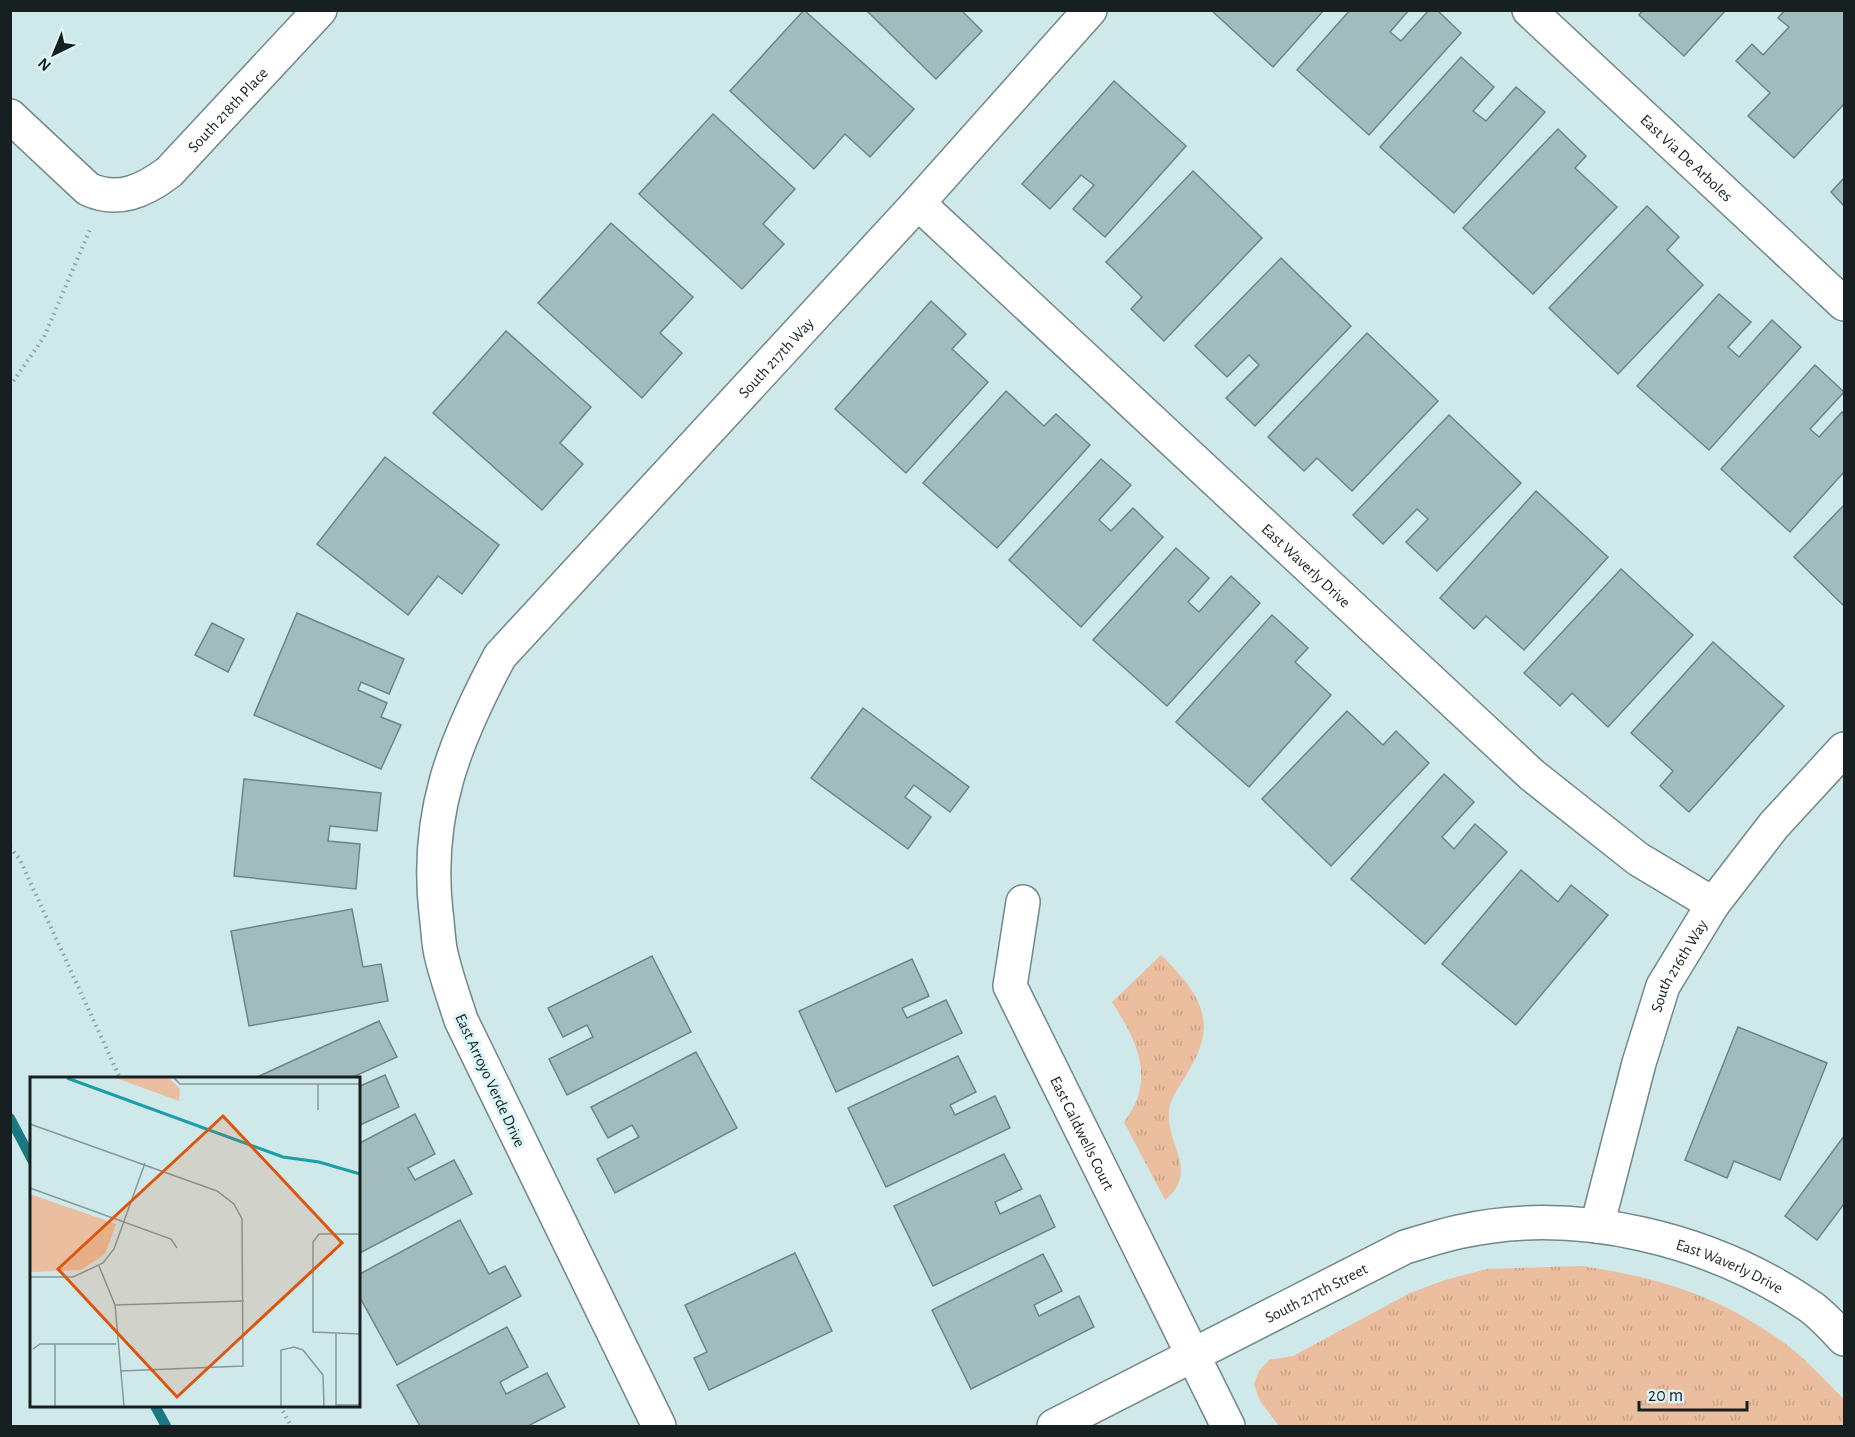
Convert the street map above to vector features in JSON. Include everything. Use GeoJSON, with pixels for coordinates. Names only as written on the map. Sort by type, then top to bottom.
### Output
{"type":"FeatureCollection","features":[{"type":"Feature","properties":{"kind":"street","name":"South 218th Place"},"geometry":{"type":"LineString","coordinates":[[113,195],[142,190],[169,172],[320,10]]}},
{"type":"Feature","properties":{"kind":"street","name":"South 217th Way"},"geometry":{"type":"LineString","coordinates":[[470,712],[500,656],[542,608],[918,203],[1090,10]]}},
{"type":"Feature","properties":{"kind":"street","name":"East Via De Arboles"},"geometry":{"type":"LineString","coordinates":[[1529,10],[1845,304]]}},
{"type":"Feature","properties":{"kind":"street"},"geometry":{"type":"LineString","coordinates":[[10,116],[88,189],[113,195]]}},
{"type":"Feature","properties":{"kind":"street","name":"East Waverly Drive"},"geometry":{"type":"LineString","coordinates":[[918,203],[1532,775],[1638,859],[1713,904]]}},
{"type":"Feature","properties":{"kind":"street","name":"East Arroyo Verde Drive"},"geometry":{"type":"LineString","coordinates":[[470,712],[443,791],[433,840],[433,884],[440,952],[461,1020],[659,1426]]}},
{"type":"Feature","properties":{"kind":"street","name":"South 216th Way"},"geometry":{"type":"LineString","coordinates":[[1597,1226],[1638,1063],[1663,986],[1713,904],[1774,825],[1845,749]]}},
{"type":"Feature","properties":{"kind":"street","name":"East Caldwells Court"},"geometry":{"type":"LineString","coordinates":[[1023,902],[1010,986],[1191,1357],[1228,1426]]}},
{"type":"Feature","properties":{"kind":"street","name":"South 217th Street"},"geometry":{"type":"LineString","coordinates":[[1054,1426],[1405,1247],[1458,1231],[1511,1225],[1552,1223],[1597,1226]]}},
{"type":"Feature","properties":{"kind":"street","name":"East Waverly Drive"},"geometry":{"type":"LineString","coordinates":[[1597,1226],[1680,1244],[1725,1261],[1766,1280],[1813,1308],[1845,1339]]}},
{"type":"Feature","properties":{"kind":"path"},"geometry":{"type":"LineString","coordinates":[[10,386],[45,337],[96,213],[113,195]]}},
{"type":"Feature","properties":{"kind":"path"},"geometry":{"type":"LineString","coordinates":[[10,847],[20,860],[120,1077]]}},
{"type":"Feature","properties":{"kind":"path"},"geometry":{"type":"LineString","coordinates":[[281,1407],[291,1426]]}},
{"type":"Feature","properties":{"kind":"green space"},"geometry":{"type":"Polygon","coordinates":[[[1161,955],[1194,994],[1204,1021],[1203,1036],[1198,1052],[1170,1106],[1169,1124],[1181,1168],[1180,1179],[1175,1189],[1165,1200],[1124,1122],[1140,1091],[1140,1060],[1129,1031],[1112,1002],[1161,955]]]}},
{"type":"Feature","properties":{"kind":"green space"},"geometry":{"type":"Polygon","coordinates":[[[1581,1266],[1661,1282],[1709,1300],[1756,1324],[1797,1353],[1844,1399],[1844,1426],[1279,1426],[1260,1401],[1254,1384],[1259,1371],[1269,1360],[1293,1356],[1410,1293],[1445,1280],[1487,1269],[1581,1266]]]}},
{"type":"Feature","properties":{"kind":"building"},"geometry":{"type":"Polygon","coordinates":[[[804,10],[914,109],[870,157],[845,134],[814,169],[730,91],[804,10]]]}},
{"type":"Feature","properties":{"kind":"building"},"geometry":{"type":"Polygon","coordinates":[[[866,10],[961,10],[982,31],[936,79],[866,10]]]}},
{"type":"Feature","properties":{"kind":"building"},"geometry":{"type":"Polygon","coordinates":[[[1211,10],[1324,10],[1273,67],[1211,10]]]}},
{"type":"Feature","properties":{"kind":"building"},"geometry":{"type":"Polygon","coordinates":[[[1350,10],[1409,10],[1390,32],[1401,41],[1429,10],[1437,10],[1461,33],[1369,135],[1297,70],[1350,10]]]}},
{"type":"Feature","properties":{"kind":"building"},"geometry":{"type":"Polygon","coordinates":[[[1643,10],[1726,10],[1684,56],[1639,15],[1643,10]]]}},
{"type":"Feature","properties":{"kind":"building"},"geometry":{"type":"Polygon","coordinates":[[[1785,10],[1844,10],[1844,104],[1794,158],[1748,116],[1770,93],[1736,61],[1752,44],[1763,55],[1789,27],[1778,18],[1785,10]]]}},
{"type":"Feature","properties":{"kind":"building"},"geometry":{"type":"Polygon","coordinates":[[[1461,57],[1494,87],[1473,111],[1486,121],[1516,87],[1545,112],[1454,213],[1380,147],[1461,57]]]}},
{"type":"Feature","properties":{"kind":"building"},"geometry":{"type":"Polygon","coordinates":[[[1114,81],[1186,146],[1105,237],[1073,209],[1094,185],[1081,175],[1050,209],[1022,184],[1114,81]]]}},
{"type":"Feature","properties":{"kind":"building"},"geometry":{"type":"Polygon","coordinates":[[[713,114],[795,189],[763,224],[784,244],[742,289],[639,194],[713,114]]]}},
{"type":"Feature","properties":{"kind":"building"},"geometry":{"type":"Polygon","coordinates":[[[1558,129],[1586,156],[1575,168],[1617,207],[1533,294],[1463,228],[1558,129]]]}},
{"type":"Feature","properties":{"kind":"building"},"geometry":{"type":"Polygon","coordinates":[[[1193,171],[1262,238],[1164,341],[1131,309],[1142,297],[1106,262],[1193,171]]]}},
{"type":"Feature","properties":{"kind":"building"},"geometry":{"type":"Polygon","coordinates":[[[1844,178],[1844,206],[1831,192],[1844,178]]]}},
{"type":"Feature","properties":{"kind":"building"},"geometry":{"type":"Polygon","coordinates":[[[1647,206],[1679,237],[1667,250],[1703,285],[1618,374],[1549,308],[1647,206]]]}},
{"type":"Feature","properties":{"kind":"building"},"geometry":{"type":"Polygon","coordinates":[[[611,223],[693,297],[660,333],[682,353],[642,398],[538,303],[611,223]]]}},
{"type":"Feature","properties":{"kind":"building"},"geometry":{"type":"Polygon","coordinates":[[[1281,258],[1351,326],[1255,426],[1226,398],[1259,365],[1249,355],[1227,377],[1195,346],[1281,258]]]}},
{"type":"Feature","properties":{"kind":"building"},"geometry":{"type":"Polygon","coordinates":[[[1719,294],[1751,322],[1728,347],[1739,357],[1772,320],[1801,347],[1709,450],[1637,386],[1719,294]]]}},
{"type":"Feature","properties":{"kind":"building"},"geometry":{"type":"Polygon","coordinates":[[[931,301],[966,334],[952,349],[988,382],[906,473],[835,409],[931,301]]]}},
{"type":"Feature","properties":{"kind":"building"},"geometry":{"type":"Polygon","coordinates":[[[506,331],[591,407],[560,443],[583,464],[542,510],[433,413],[506,331]]]}},
{"type":"Feature","properties":{"kind":"building"},"geometry":{"type":"Polygon","coordinates":[[[1367,333],[1438,401],[1352,491],[1317,458],[1304,471],[1268,437],[1367,333]]]}},
{"type":"Feature","properties":{"kind":"building"},"geometry":{"type":"Polygon","coordinates":[[[1815,365],[1844,392],[1810,429],[1819,437],[1842,412],[1844,415],[1844,472],[1790,532],[1721,469],[1815,365]]]}},
{"type":"Feature","properties":{"kind":"building"},"geometry":{"type":"Polygon","coordinates":[[[1006,391],[1044,426],[1056,414],[1090,445],[997,548],[923,483],[1006,391]]]}},
{"type":"Feature","properties":{"kind":"building"},"geometry":{"type":"Polygon","coordinates":[[[1449,415],[1521,483],[1437,571],[1406,542],[1428,519],[1417,509],[1383,544],[1353,515],[1449,415]]]}},
{"type":"Feature","properties":{"kind":"building"},"geometry":{"type":"Polygon","coordinates":[[[385,457],[499,545],[462,594],[438,576],[408,615],[317,544],[385,457]]]}},
{"type":"Feature","properties":{"kind":"building"},"geometry":{"type":"Polygon","coordinates":[[[1101,459],[1131,485],[1099,520],[1111,531],[1133,508],[1163,537],[1081,627],[1009,560],[1101,459]]]}},
{"type":"Feature","properties":{"kind":"building"},"geometry":{"type":"Polygon","coordinates":[[[1536,491],[1608,557],[1524,650],[1486,616],[1474,629],[1440,598],[1536,491]]]}},
{"type":"Feature","properties":{"kind":"building"},"geometry":{"type":"Polygon","coordinates":[[[1844,505],[1844,606],[1794,557],[1844,505]]]}},
{"type":"Feature","properties":{"kind":"building"},"geometry":{"type":"Polygon","coordinates":[[[1176,548],[1209,578],[1188,602],[1199,612],[1231,576],[1260,603],[1167,706],[1093,640],[1176,548]]]}},
{"type":"Feature","properties":{"kind":"building"},"geometry":{"type":"Polygon","coordinates":[[[1621,569],[1693,635],[1608,727],[1572,693],[1560,706],[1524,673],[1621,569]]]}},
{"type":"Feature","properties":{"kind":"building"},"geometry":{"type":"Polygon","coordinates":[[[297,613],[404,659],[389,694],[361,682],[358,690],[387,703],[381,717],[401,725],[381,769],[254,715],[297,613]]]}},
{"type":"Feature","properties":{"kind":"building"},"geometry":{"type":"Polygon","coordinates":[[[1272,615],[1308,648],[1295,662],[1331,695],[1249,787],[1176,722],[1272,615]]]}},
{"type":"Feature","properties":{"kind":"building"},"geometry":{"type":"Polygon","coordinates":[[[212,623],[244,639],[228,672],[195,655],[212,623]]]}},
{"type":"Feature","properties":{"kind":"building"},"geometry":{"type":"Polygon","coordinates":[[[1713,642],[1784,706],[1689,812],[1660,786],[1673,771],[1631,733],[1713,642]]]}},
{"type":"Feature","properties":{"kind":"building"},"geometry":{"type":"Polygon","coordinates":[[[863,708],[969,787],[950,812],[914,785],[905,797],[931,817],[908,849],[811,778],[863,708]]]}},
{"type":"Feature","properties":{"kind":"building"},"geometry":{"type":"Polygon","coordinates":[[[1347,711],[1383,745],[1396,731],[1429,763],[1331,866],[1262,799],[1347,711]]]}},
{"type":"Feature","properties":{"kind":"building"},"geometry":{"type":"Polygon","coordinates":[[[1444,774],[1474,802],[1442,837],[1454,849],[1475,824],[1507,852],[1425,944],[1351,879],[1444,774]]]}},
{"type":"Feature","properties":{"kind":"building"},"geometry":{"type":"Polygon","coordinates":[[[244,779],[381,793],[377,831],[330,826],[328,841],[360,844],[356,889],[234,876],[244,779]]]}},
{"type":"Feature","properties":{"kind":"building"},"geometry":{"type":"Polygon","coordinates":[[[1521,870],[1558,902],[1571,885],[1608,915],[1516,1025],[1442,964],[1521,870]]]}},
{"type":"Feature","properties":{"kind":"building"},"geometry":{"type":"Polygon","coordinates":[[[352,909],[363,967],[381,964],[388,1001],[249,1026],[231,931],[352,909]]]}},
{"type":"Feature","properties":{"kind":"building"},"geometry":{"type":"Polygon","coordinates":[[[652,956],[691,1032],[567,1095],[549,1059],[593,1037],[587,1025],[563,1037],[548,1008],[652,956]]]}},
{"type":"Feature","properties":{"kind":"building"},"geometry":{"type":"Polygon","coordinates":[[[912,959],[929,996],[902,1008],[907,1018],[946,1000],[962,1033],[836,1092],[799,1011],[912,959]]]}},
{"type":"Feature","properties":{"kind":"building"},"geometry":{"type":"Polygon","coordinates":[[[379,1021],[397,1057],[356,1077],[257,1077],[379,1021]]]}},
{"type":"Feature","properties":{"kind":"building"},"geometry":{"type":"Polygon","coordinates":[[[1738,1027],[1827,1063],[1780,1180],[1734,1161],[1727,1178],[1685,1160],[1738,1027]]]}},
{"type":"Feature","properties":{"kind":"building"},"geometry":{"type":"Polygon","coordinates":[[[696,1052],[737,1128],[615,1193],[597,1159],[639,1137],[632,1125],[608,1138],[591,1107],[696,1052]]]}},
{"type":"Feature","properties":{"kind":"building"},"geometry":{"type":"Polygon","coordinates":[[[958,1056],[976,1092],[950,1105],[955,1115],[995,1096],[1010,1128],[886,1187],[848,1108],[958,1056]]]}},
{"type":"Feature","properties":{"kind":"building"},"geometry":{"type":"Polygon","coordinates":[[[385,1075],[399,1107],[360,1125],[360,1086],[385,1075]]]}},
{"type":"Feature","properties":{"kind":"building"},"geometry":{"type":"Polygon","coordinates":[[[415,1114],[435,1154],[408,1168],[415,1180],[454,1160],[472,1194],[360,1253],[360,1143],[415,1114]]]}},
{"type":"Feature","properties":{"kind":"building"},"geometry":{"type":"Polygon","coordinates":[[[1844,1136],[1844,1204],[1817,1240],[1785,1216],[1844,1136]]]}},
{"type":"Feature","properties":{"kind":"building"},"geometry":{"type":"Polygon","coordinates":[[[1004,1154],[1022,1189],[995,1202],[1000,1214],[1040,1195],[1055,1227],[933,1286],[894,1206],[1004,1154]]]}},
{"type":"Feature","properties":{"kind":"building"},"geometry":{"type":"Polygon","coordinates":[[[460,1220],[489,1274],[505,1266],[521,1296],[397,1365],[360,1298],[360,1274],[460,1220]]]}},
{"type":"Feature","properties":{"kind":"building"},"geometry":{"type":"Polygon","coordinates":[[[795,1253],[832,1331],[709,1390],[694,1358],[707,1352],[685,1305],[795,1253]]]}},
{"type":"Feature","properties":{"kind":"building"},"geometry":{"type":"Polygon","coordinates":[[[1043,1254],[1062,1291],[1034,1305],[1039,1316],[1079,1296],[1094,1327],[971,1389],[932,1310],[1043,1254]]]}},
{"type":"Feature","properties":{"kind":"building"},"geometry":{"type":"Polygon","coordinates":[[[507,1327],[528,1367],[500,1382],[506,1394],[547,1373],[565,1407],[528,1426],[420,1426],[397,1385],[507,1327]]]}},
{"type":"Feature","properties":{"kind":"waterway"},"geometry":{"type":"LineString","coordinates":[[10,1118],[30,1156]]}},
{"type":"Feature","properties":{"kind":"waterway"},"geometry":{"type":"LineString","coordinates":[[156,1407],[166,1426]]}}]}
